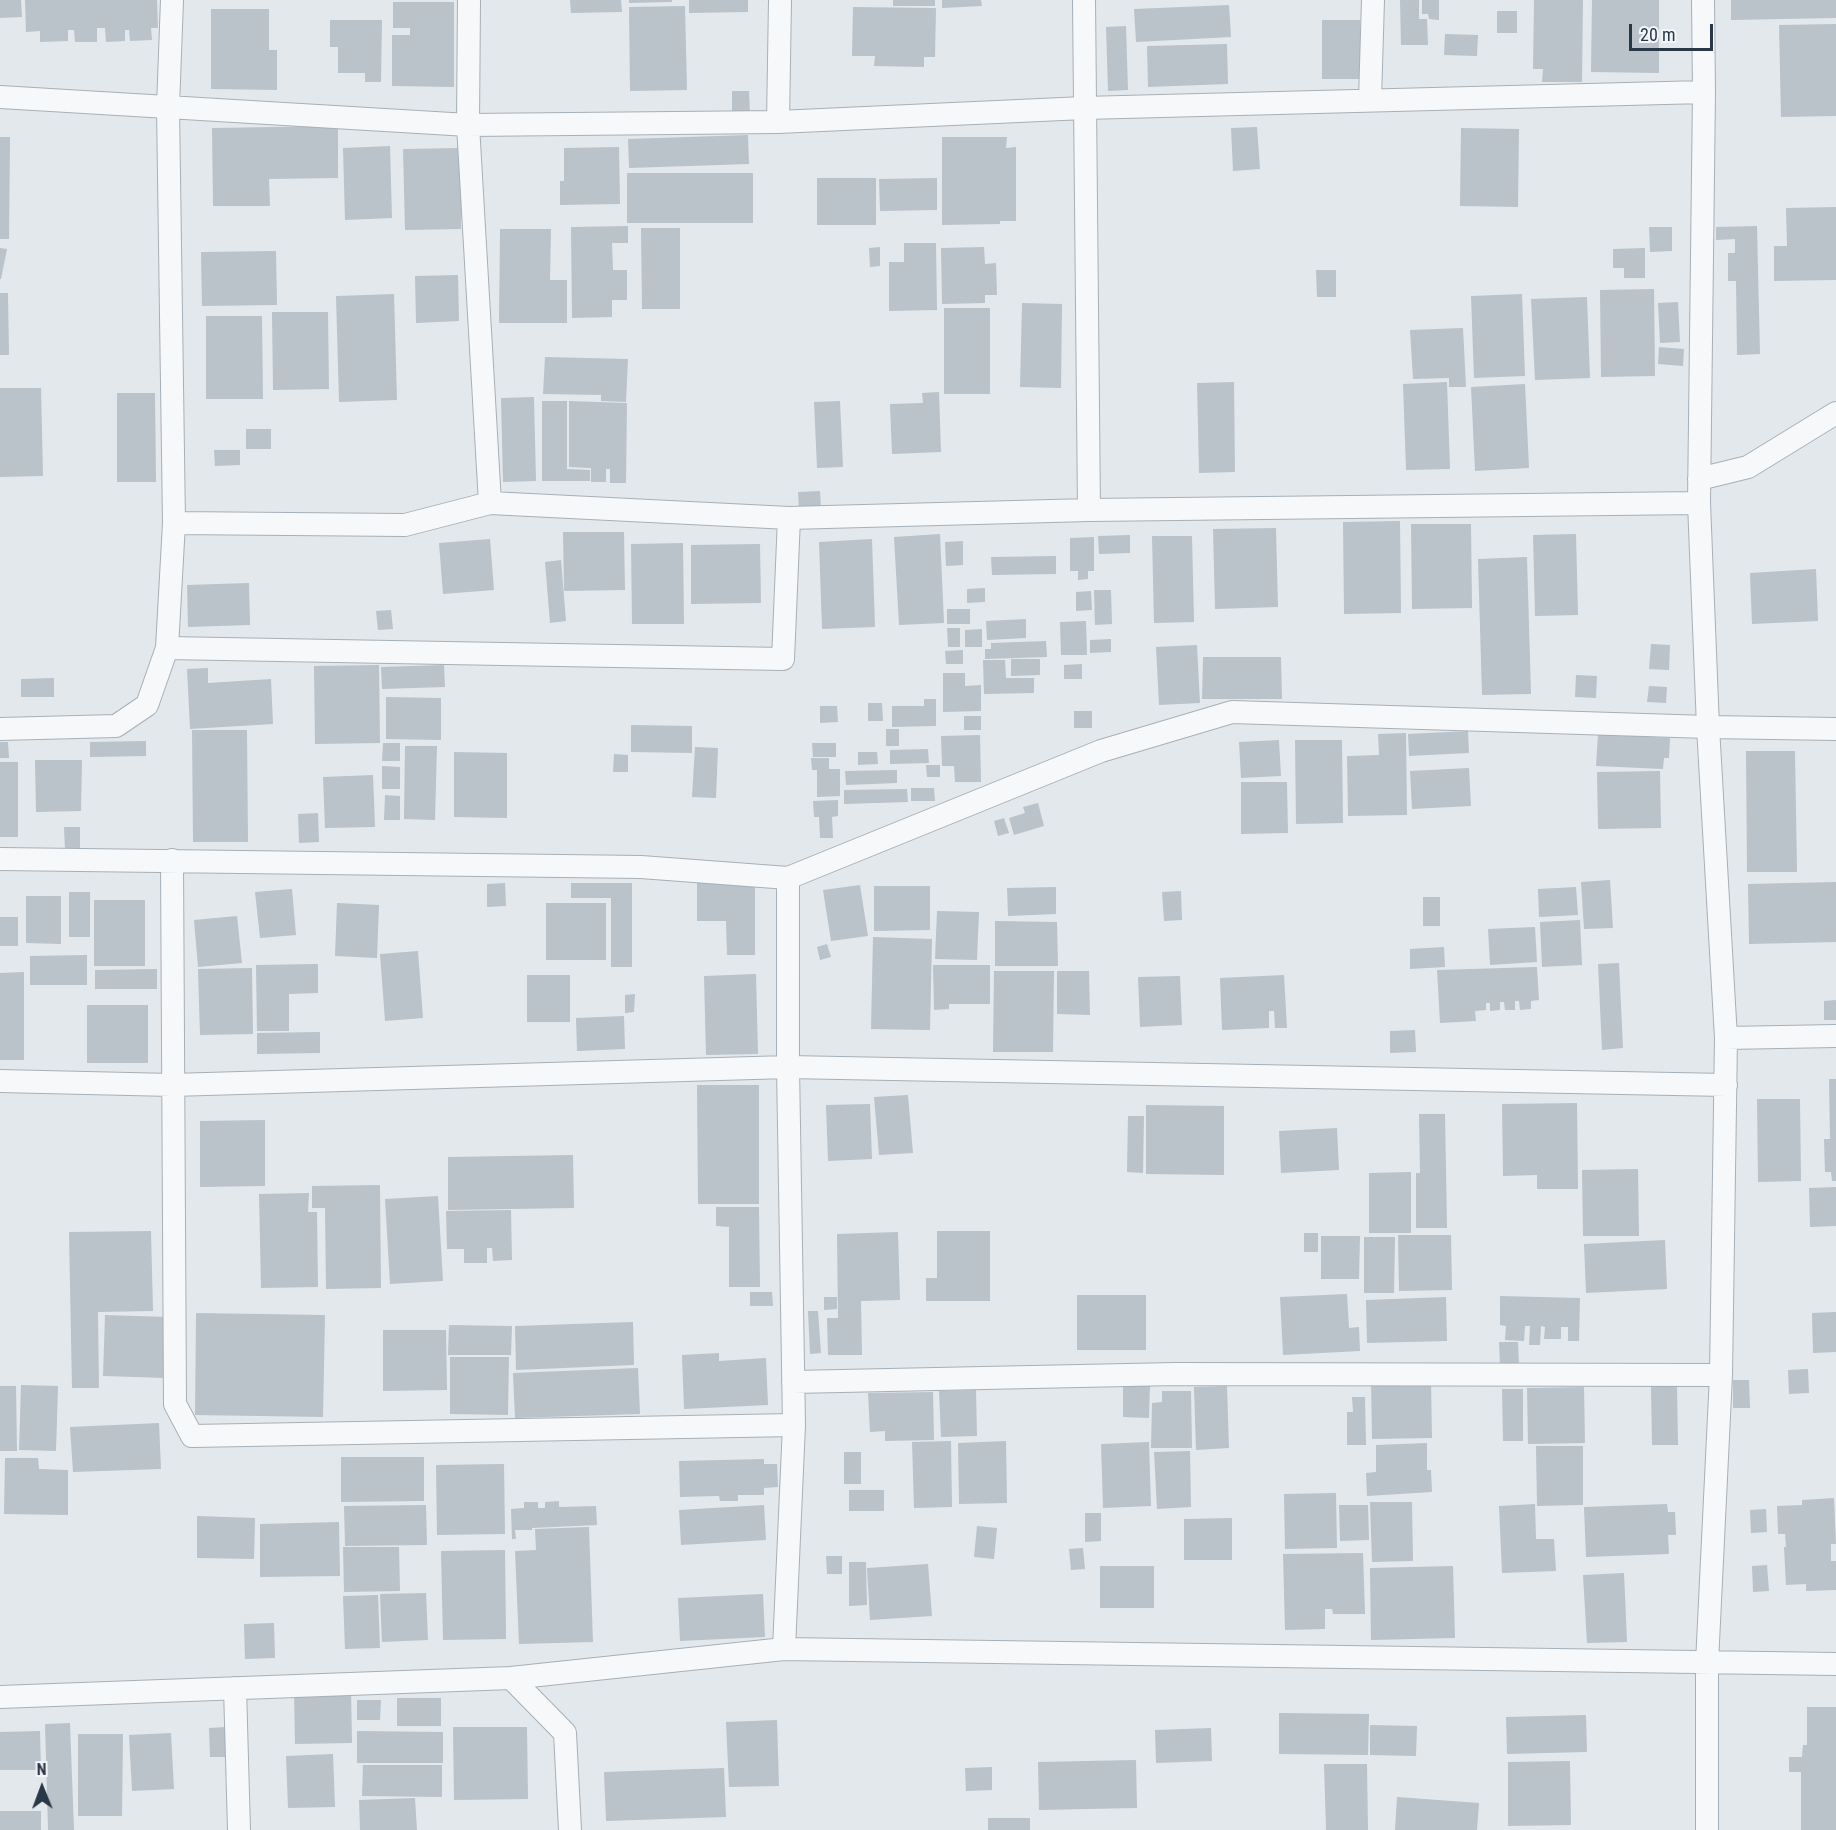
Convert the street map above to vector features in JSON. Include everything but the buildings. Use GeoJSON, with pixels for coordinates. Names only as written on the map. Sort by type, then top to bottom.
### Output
{"type":"FeatureCollection","features":[{"type":"Feature","properties":{"kind":"street"},"geometry":{"type":"LineString","coordinates":[[0,729],[116,726],[147,705],[167,648],[174,523],[168,107],[172,0]]}},
{"type":"Feature","properties":{"kind":"street"},"geometry":{"type":"LineString","coordinates":[[469,0],[468,125],[490,503]]}},
{"type":"Feature","properties":{"kind":"street"},"geometry":{"type":"LineString","coordinates":[[778,122],[780,0]]}},
{"type":"Feature","properties":{"kind":"street"},"geometry":{"type":"LineString","coordinates":[[1084,0],[1083,108],[1089,510]]}},
{"type":"Feature","properties":{"kind":"street"},"geometry":{"type":"LineString","coordinates":[[1370,100],[1373,0]]}},
{"type":"Feature","properties":{"kind":"street"},"geometry":{"type":"LineString","coordinates":[[1703,0],[1699,503],[1708,728],[1726,1038],[1721,1375],[1707,1663],[1707,1830]]}},
{"type":"Feature","properties":{"kind":"street"},"geometry":{"type":"LineString","coordinates":[[0,97],[468,125],[778,122],[1083,108],[1704,92]]}},
{"type":"Feature","properties":{"kind":"street"},"geometry":{"type":"LineString","coordinates":[[1699,478],[1748,466],[1836,413]]}},
{"type":"Feature","properties":{"kind":"street"},"geometry":{"type":"LineString","coordinates":[[174,523],[405,525],[490,503],[789,519],[1089,510],[1699,503]]}},
{"type":"Feature","properties":{"kind":"street"},"geometry":{"type":"LineString","coordinates":[[167,648],[783,659],[789,519]]}},
{"type":"Feature","properties":{"kind":"street"},"geometry":{"type":"LineString","coordinates":[[0,859],[641,867],[788,878],[1101,751],[1232,712],[1708,728],[1836,729]]}},
{"type":"Feature","properties":{"kind":"street"},"geometry":{"type":"LineString","coordinates":[[172,860],[175,1404],[192,1436],[794,1425]]}},
{"type":"Feature","properties":{"kind":"street"},"geometry":{"type":"LineString","coordinates":[[784,1649],[794,1425],[788,1067],[788,878]]}},
{"type":"Feature","properties":{"kind":"street"},"geometry":{"type":"LineString","coordinates":[[1726,1038],[1836,1036]]}},
{"type":"Feature","properties":{"kind":"street"},"geometry":{"type":"LineString","coordinates":[[0,1082],[172,1085],[788,1067],[1726,1085]]}},
{"type":"Feature","properties":{"kind":"street"},"geometry":{"type":"LineString","coordinates":[[794,1382],[1175,1374],[1721,1375]]}},
{"type":"Feature","properties":{"kind":"street"},"geometry":{"type":"LineString","coordinates":[[0,1697],[511,1678],[784,1649],[1836,1664]]}},
{"type":"Feature","properties":{"kind":"street"},"geometry":{"type":"LineString","coordinates":[[511,1678],[565,1733],[570,1830]]}},
{"type":"Feature","properties":{"kind":"street"},"geometry":{"type":"LineString","coordinates":[[235,1688],[239,1830]]}}]}
